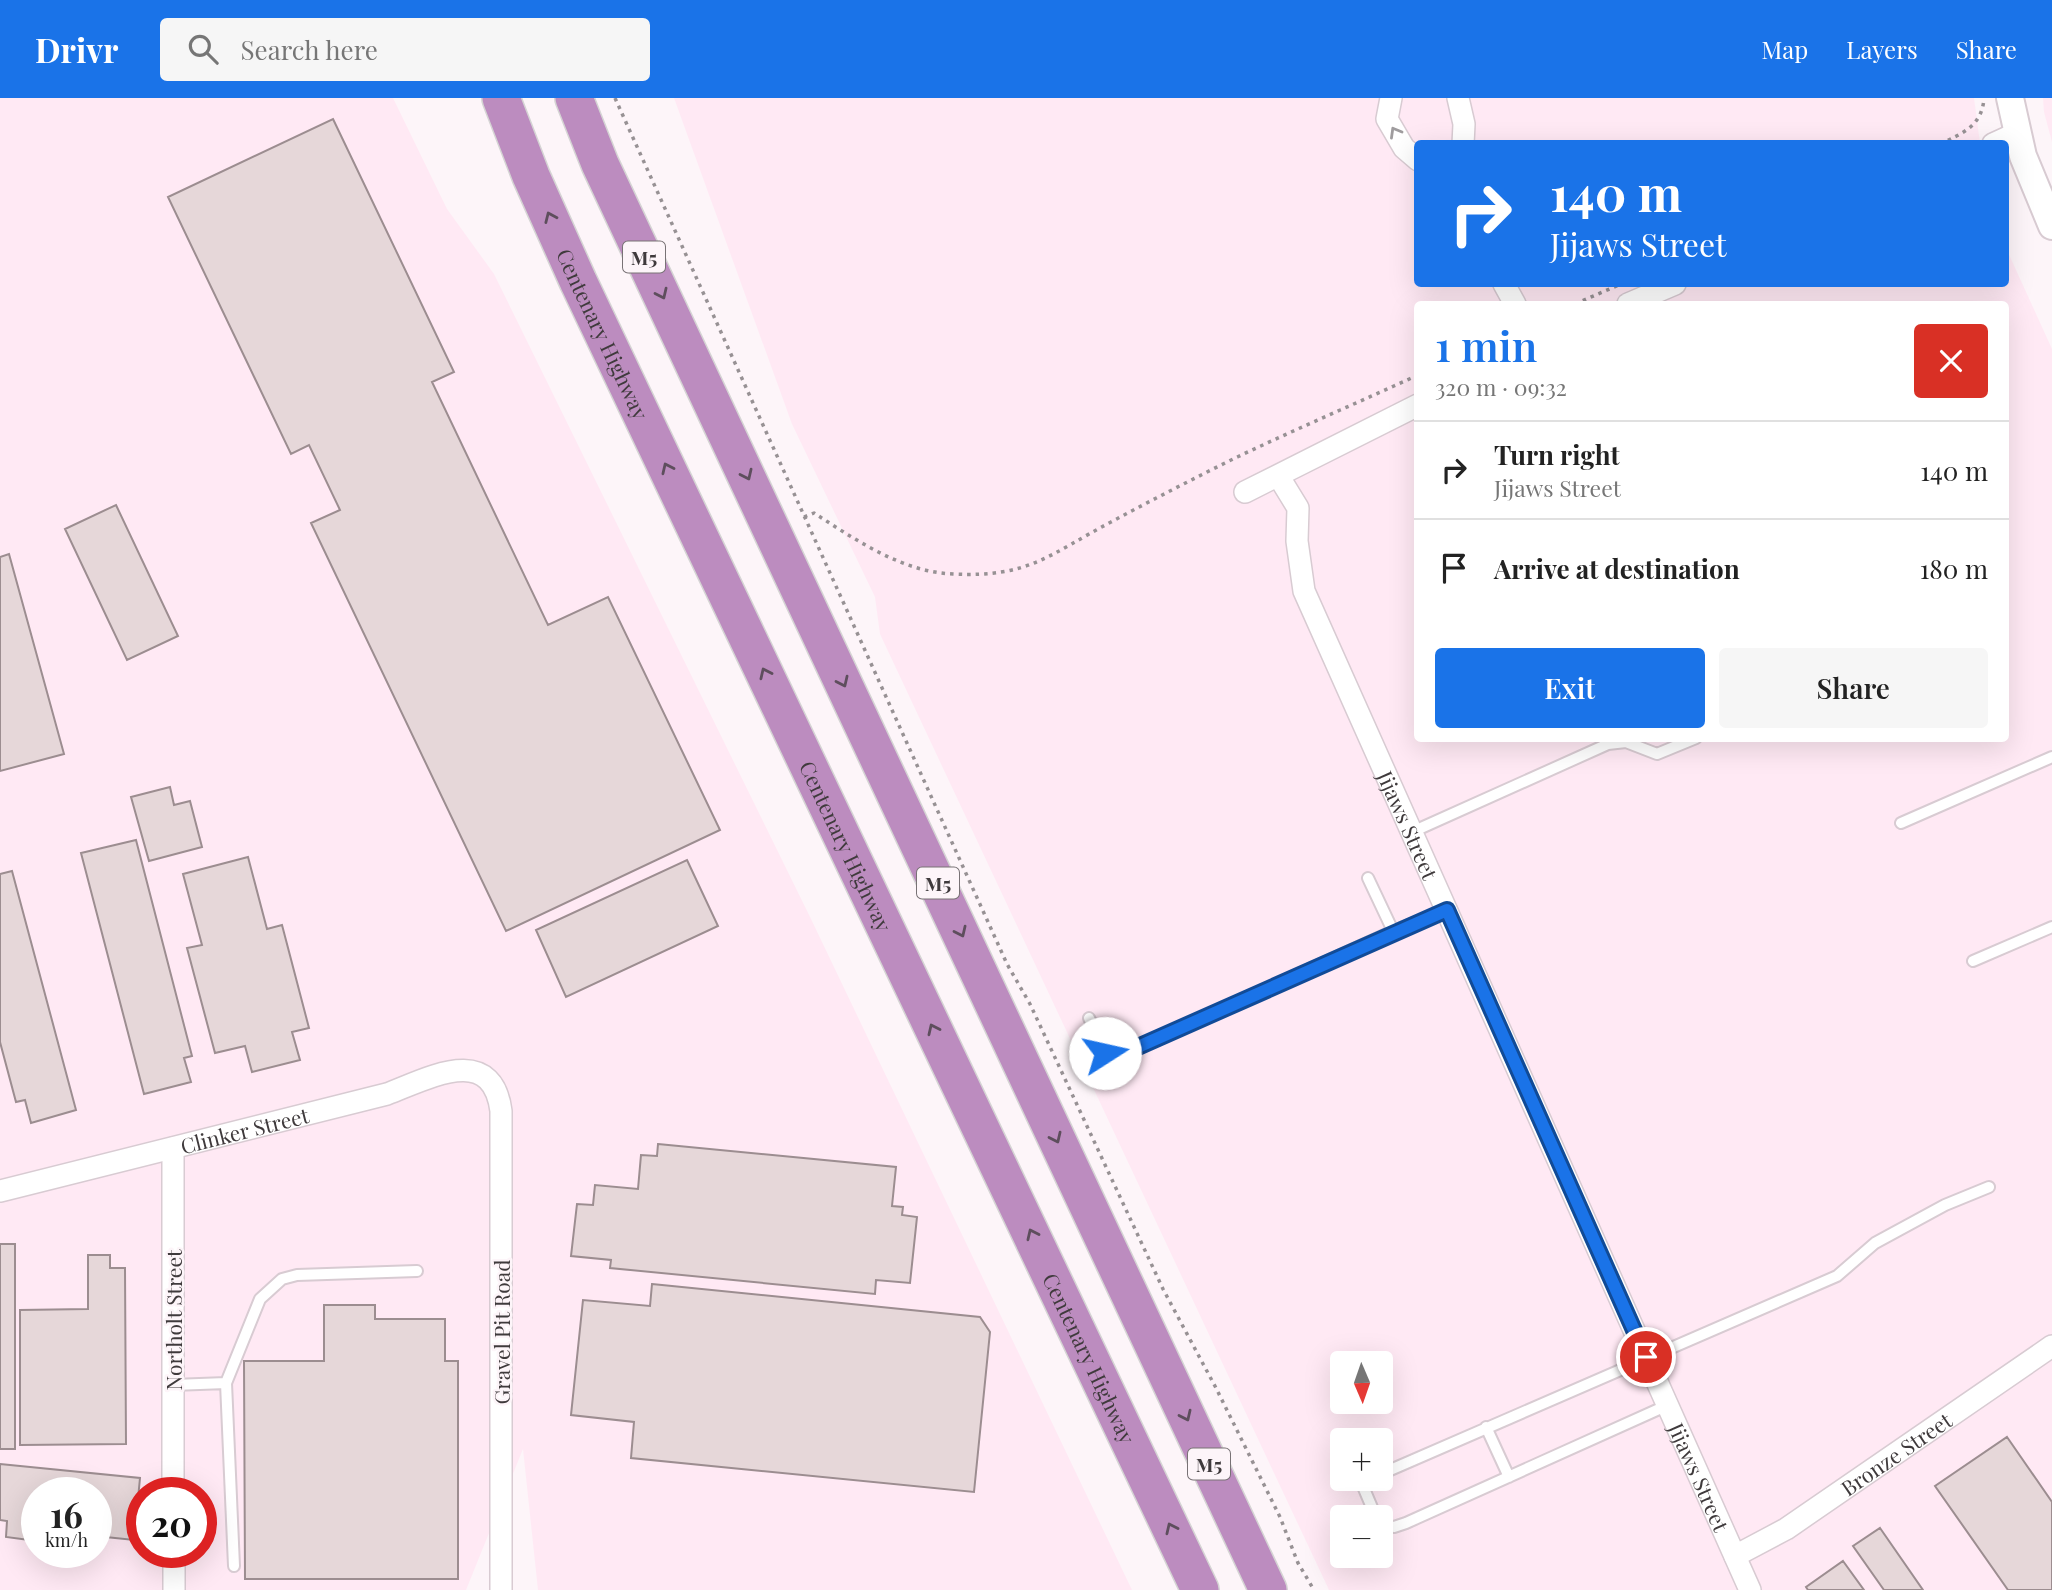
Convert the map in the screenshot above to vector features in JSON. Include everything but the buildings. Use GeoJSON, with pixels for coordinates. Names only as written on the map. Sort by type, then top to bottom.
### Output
{"type":"FeatureCollection","features":[{"type":"Feature","properties":{"kind":"highway","name":"Centenary Highway"},"geometry":{"type":"LineString","coordinates":[[501,98],[531,176],[578,281],[1200,1590]]}},
{"type":"Feature","properties":{"kind":"highway","name":"M5"},"geometry":{"type":"LineString","coordinates":[[574,98],[600,164],[1273,1585]]}},
{"type":"Feature","properties":{"kind":"street"},"geometry":{"type":"LineString","coordinates":[[1391,98],[1387,119],[1404,148],[1414,157]]}},
{"type":"Feature","properties":{"kind":"street"},"geometry":{"type":"LineString","coordinates":[[1458,98],[1464,124],[1463,140]]}},
{"type":"Feature","properties":{"kind":"street"},"geometry":{"type":"LineString","coordinates":[[2005,138],[2010,98]]}},
{"type":"Feature","properties":{"kind":"street"},"geometry":{"type":"LineString","coordinates":[[2009,144],[2028,170],[2052,226]]}},
{"type":"Feature","properties":{"kind":"street"},"geometry":{"type":"LineString","coordinates":[[1635,301],[1668,287]]}},
{"type":"Feature","properties":{"kind":"street"},"geometry":{"type":"LineString","coordinates":[[1245,492],[1414,407]]}},
{"type":"Feature","properties":{"kind":"street","name":"Jijaws Street"},"geometry":{"type":"LineString","coordinates":[[1279,477],[1298,508],[1297,541],[1304,591],[1750,1590]]}},
{"type":"Feature","properties":{"kind":"street","name":"Clinker Street"},"geometry":{"type":"LineString","coordinates":[[0,1191],[387,1094],[449,1070],[472,1071],[488,1078]]}},
{"type":"Feature","properties":{"kind":"street","name":"Gravel Pit Road"},"geometry":{"type":"LineString","coordinates":[[488,1078],[499,1096],[502,1122],[500,1590]]}},
{"type":"Feature","properties":{"kind":"street","name":"Northolt Street"},"geometry":{"type":"LineString","coordinates":[[173,1148],[173,1477]]}},
{"type":"Feature","properties":{"kind":"street","name":"Bronze Street"},"geometry":{"type":"LineString","coordinates":[[1735,1556],[1786,1529],[2052,1346]]}},
{"type":"Feature","properties":{"kind":"street"},"geometry":{"type":"LineString","coordinates":[[174,1568],[174,1590]]}},
{"type":"Feature","properties":{"kind":"lane"},"geometry":{"type":"LineString","coordinates":[[1412,832],[1608,744],[1626,742],[1657,754],[1686,742]]}},
{"type":"Feature","properties":{"kind":"lane"},"geometry":{"type":"LineString","coordinates":[[1900,823],[2052,757]]}},
{"type":"Feature","properties":{"kind":"lane"},"geometry":{"type":"LineString","coordinates":[[1368,878],[1393,931]]}},
{"type":"Feature","properties":{"kind":"lane"},"geometry":{"type":"LineString","coordinates":[[1089,1018],[1105,1053],[1122,1054],[1393,931],[1447,910]]}},
{"type":"Feature","properties":{"kind":"lane"},"geometry":{"type":"LineString","coordinates":[[1973,961],[2052,927]]}},
{"type":"Feature","properties":{"kind":"lane"},"geometry":{"type":"LineString","coordinates":[[1393,1469],[1837,1276],[1886,1236],[1945,1205],[1989,1187]]}},
{"type":"Feature","properties":{"kind":"lane"},"geometry":{"type":"LineString","coordinates":[[234,1566],[226,1383],[260,1299],[282,1279],[297,1275],[418,1271]]}},
{"type":"Feature","properties":{"kind":"lane"},"geometry":{"type":"LineString","coordinates":[[173,1385],[226,1383]]}},
{"type":"Feature","properties":{"kind":"lane"},"geometry":{"type":"LineString","coordinates":[[1393,1527],[1668,1405]]}},
{"type":"Feature","properties":{"kind":"lane"},"geometry":{"type":"LineString","coordinates":[[1486,1427],[1509,1477]]}},
{"type":"Feature","properties":{"kind":"path"},"geometry":{"type":"LineString","coordinates":[[615,98],[1007,964],[1030,1004],[1163,1289],[1216,1388],[1280,1517],[1298,1563],[1314,1590]]}},
{"type":"Feature","properties":{"kind":"path"},"geometry":{"type":"LineString","coordinates":[[1948,140],[1972,128],[1980,117],[1984,98]]}},
{"type":"Feature","properties":{"kind":"path"},"geometry":{"type":"LineString","coordinates":[[1582,301],[1615,287]]}},
{"type":"Feature","properties":{"kind":"path"},"geometry":{"type":"LineString","coordinates":[[804,517],[814,513],[860,543],[906,565],[952,574],[1002,573],[1038,564],[1107,524],[1230,460],[1414,377]]}},
{"type":"Feature","properties":{"kind":"shaded area"},"geometry":{"type":"Polygon","coordinates":[[[0,98],[393,98],[447,209],[494,274],[811,919],[1132,1590],[538,1590],[523,1449],[466,1590],[0,1590],[0,98]]]}},
{"type":"Feature","properties":{"kind":"shaded area"},"geometry":{"type":"Polygon","coordinates":[[[674,98],[1974,98],[1980,140],[1414,140],[1414,287],[2009,287],[2009,255],[2052,349],[2052,1590],[1329,1590],[880,634],[875,597],[792,424],[674,98]]]}},
{"type":"Feature","properties":{"kind":"shaded area"},"geometry":{"type":"Polygon","coordinates":[[[2043,98],[2052,98],[2052,142],[2044,112],[2043,98]]]}},
{"type":"Feature","properties":{"kind":"route"},"geometry":{"type":"LineString","coordinates":[[1105,1053],[1122,1054],[1393,931],[1447,910],[1646,1357]]}}]}
